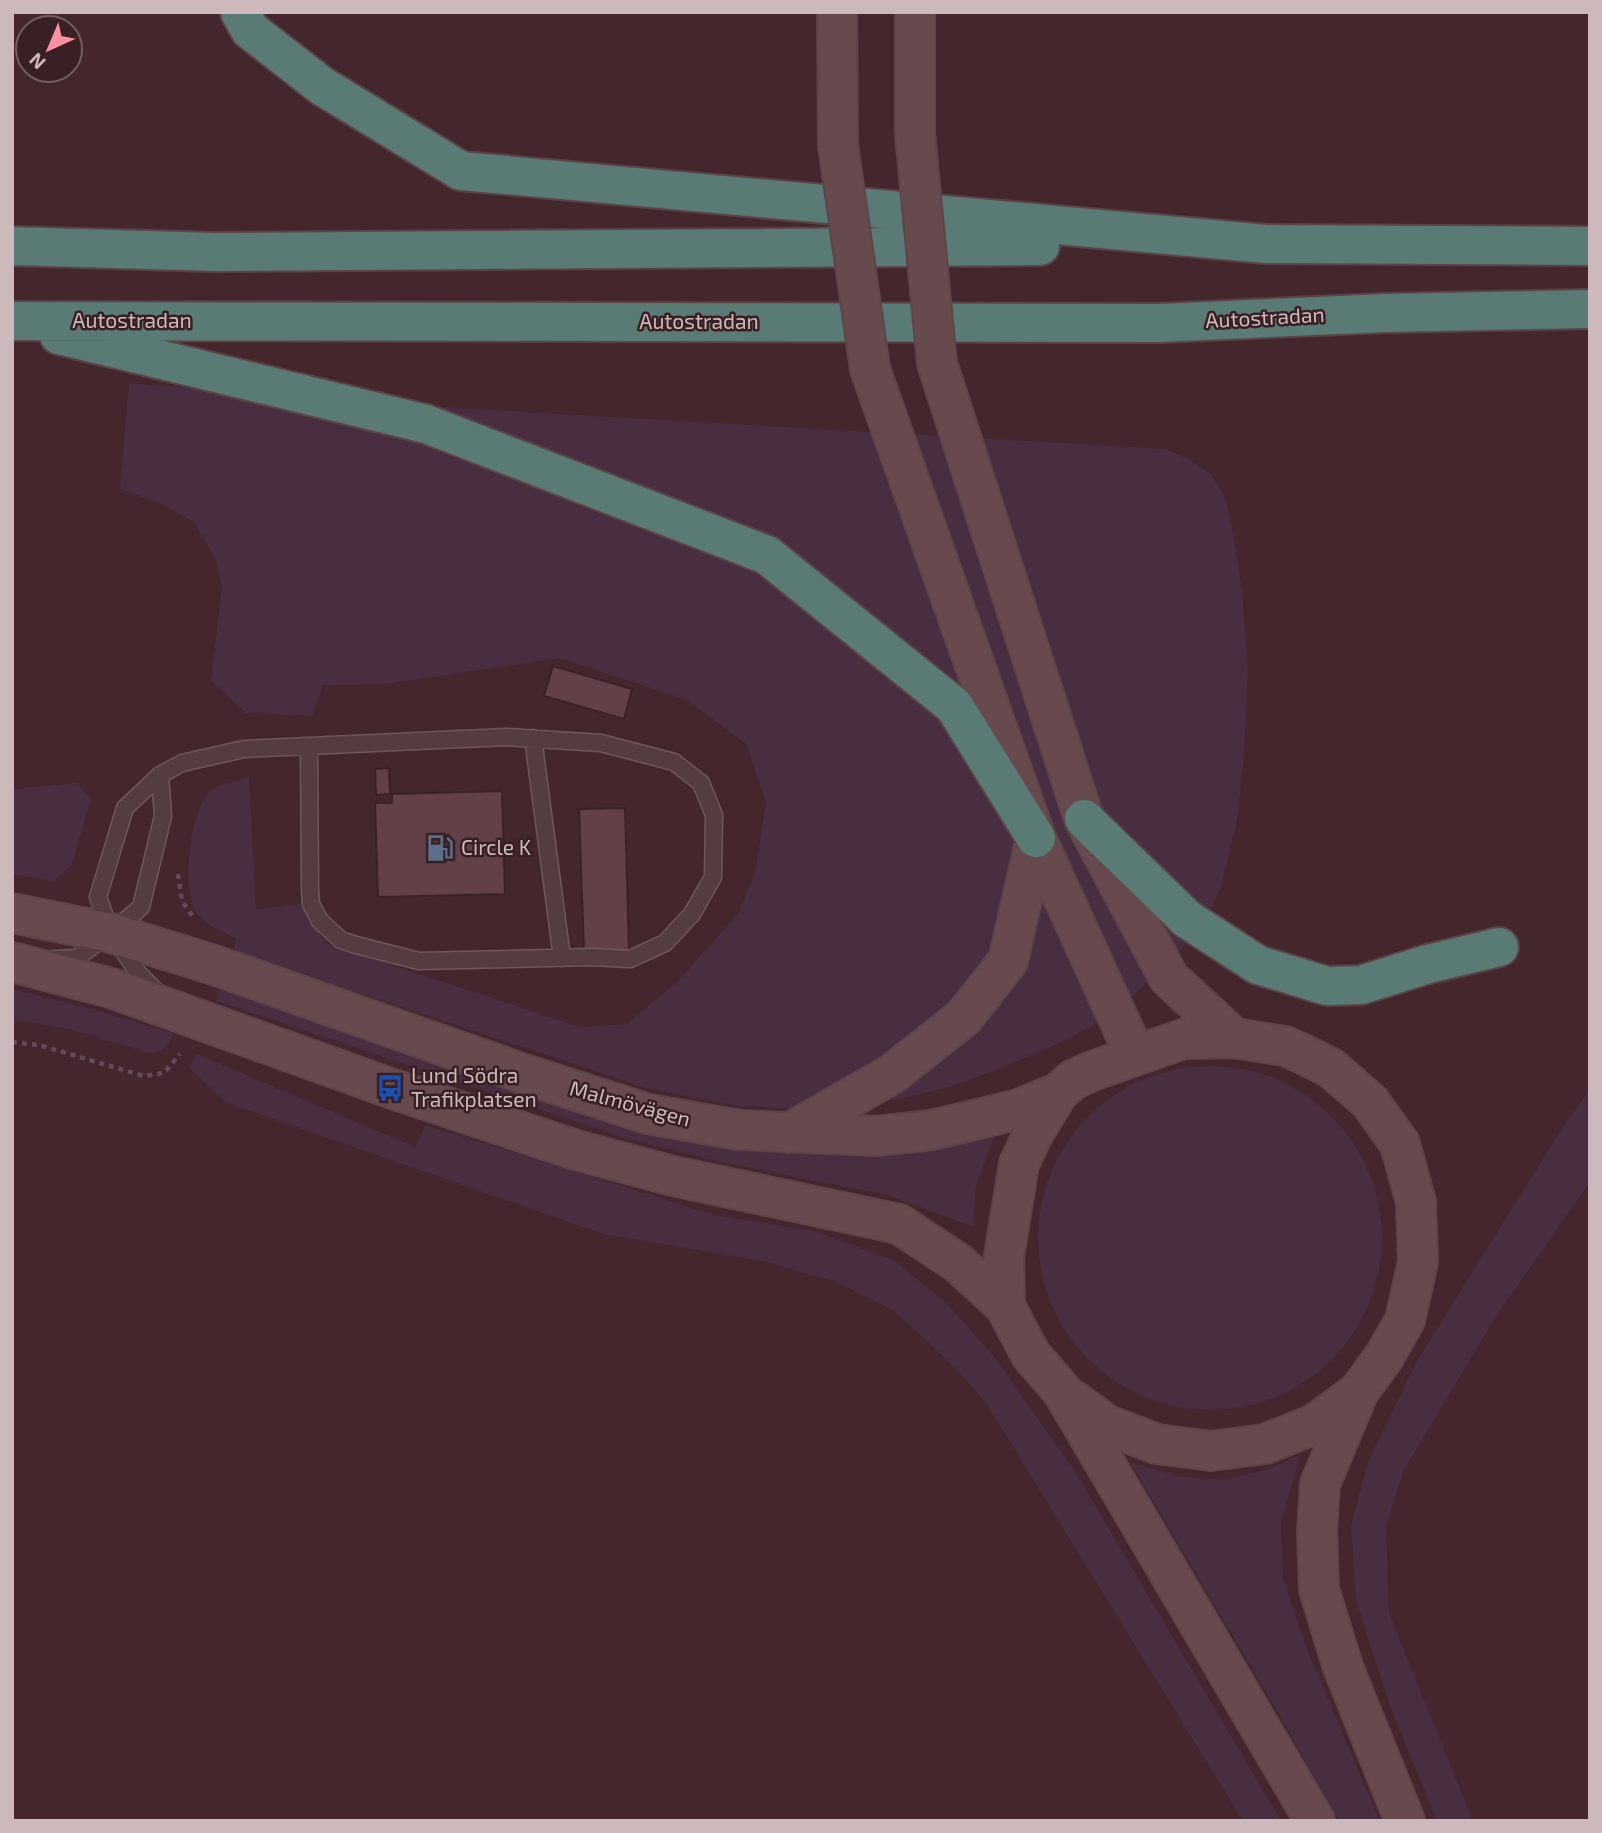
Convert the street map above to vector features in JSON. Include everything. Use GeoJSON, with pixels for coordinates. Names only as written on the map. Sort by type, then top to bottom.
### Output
{"type":"FeatureCollection","features":[{"type":"Feature","properties":{"kind":"highway"},"geometry":{"type":"LineString","coordinates":[[240,12],[250,30],[322,86],[461,172],[1266,244]]}},
{"type":"Feature","properties":{"kind":"highway"},"geometry":{"type":"LineString","coordinates":[[12,246],[215,252],[1266,244],[1590,246]]}},
{"type":"Feature","properties":{"kind":"highway","name":"Autostradan"},"geometry":{"type":"LineString","coordinates":[[12,322],[1159,323],[1385,313],[1590,309]]}},
{"type":"Feature","properties":{"kind":"highway"},"geometry":{"type":"LineString","coordinates":[[12,322],[426,424],[766,555],[954,706],[1036,838]]}},
{"type":"Feature","properties":{"kind":"highway"},"geometry":{"type":"LineString","coordinates":[[1084,819],[1187,919],[1258,965],[1327,986],[1361,985],[1456,956],[1499,947]]}},
{"type":"Feature","properties":{"kind":"main road"},"geometry":{"type":"LineString","coordinates":[[836,12],[838,145],[870,369],[1036,838],[1135,1055]]}},
{"type":"Feature","properties":{"kind":"main road"},"geometry":{"type":"LineString","coordinates":[[915,12],[915,134],[937,363],[1084,819],[1169,978],[1234,1038]]}},
{"type":"Feature","properties":{"kind":"main road"},"geometry":{"type":"LineString","coordinates":[[789,1133],[892,1074],[964,1017],[1008,961],[1036,838]]}},
{"type":"Feature","properties":{"kind":"main road","name":"Malmövägen"},"geometry":{"type":"LineString","coordinates":[[12,913],[111,933],[214,965],[509,1069],[648,1114],[738,1130],[876,1136],[932,1130],[1016,1110],[1058,1093]]}},
{"type":"Feature","properties":{"kind":"main road"},"geometry":{"type":"LineString","coordinates":[[12,962],[111,988],[390,1088],[576,1150],[686,1179],[899,1224],[958,1263],[1005,1306],[1031,1355],[1063,1392],[1315,1821]]}},
{"type":"Feature","properties":{"kind":"main road"},"geometry":{"type":"LineString","coordinates":[[1005,1306],[1004,1256],[1019,1164],[1033,1134],[1058,1093],[1074,1079],[1183,1039],[1234,1038],[1285,1046],[1331,1068],[1370,1102],[1400,1144],[1416,1202],[1418,1262],[1405,1320],[1384,1357],[1359,1391],[1320,1484],[1317,1531],[1319,1589],[1343,1667],[1405,1821]]}},
{"type":"Feature","properties":{"kind":"main road"},"geometry":{"type":"LineString","coordinates":[[1063,1392],[1107,1425],[1157,1444],[1211,1451],[1265,1444],[1315,1424],[1359,1391]]}},
{"type":"Feature","properties":{"kind":"lane"},"geometry":{"type":"LineString","coordinates":[[191,1016],[156,992],[139,974],[111,933],[98,897],[125,808],[160,775],[183,763],[244,749],[309,746],[506,737],[601,743],[674,762],[701,783],[715,815],[713,877],[692,914],[665,943],[630,958],[419,961],[356,945],[341,940],[330,932],[311,904],[309,746]]}},
{"type":"Feature","properties":{"kind":"lane"},"geometry":{"type":"LineString","coordinates":[[533,738],[562,958]]}},
{"type":"Feature","properties":{"kind":"lane"},"geometry":{"type":"LineString","coordinates":[[12,962],[76,958],[141,907],[163,816],[160,775]]}},
{"type":"Feature","properties":{"kind":"path"},"geometry":{"type":"LineString","coordinates":[[12,1042],[39,1045],[144,1076],[164,1073],[184,1050],[191,1016]]}},
{"type":"Feature","properties":{"kind":"shaded area"},"geometry":{"type":"Polygon","coordinates":[[[129,383],[457,408],[1166,449],[1190,460],[1211,474],[1225,497],[1242,589],[1248,672],[1244,756],[1237,821],[1221,887],[1210,911],[1171,960],[1116,1012],[1068,1039],[950,1087],[885,1102],[818,1110],[737,1106],[647,1088],[234,952],[236,938],[206,922],[196,913],[190,895],[189,863],[194,826],[205,797],[216,787],[249,776],[256,909],[301,904],[325,943],[580,1027],[627,1024],[677,982],[738,914],[755,873],[766,802],[746,744],[687,700],[560,658],[386,684],[323,685],[312,716],[246,713],[211,681],[222,586],[215,558],[194,522],[159,503],[120,489],[129,383]]]}},
{"type":"Feature","properties":{"kind":"shaded area"},"geometry":{"type":"Polygon","coordinates":[[[77,783],[91,800],[71,866],[54,881],[12,874],[12,789],[77,783]]]}},
{"type":"Feature","properties":{"kind":"shaded area"},"geometry":{"type":"Polygon","coordinates":[[[223,979],[622,1122],[725,1149],[819,1152],[1008,1116],[992,1142],[976,1186],[973,1227],[888,1195],[729,1164],[622,1137],[216,1001],[223,979]]]}},
{"type":"Feature","properties":{"kind":"shaded area"},"geometry":{"type":"Polygon","coordinates":[[[12,989],[174,1034],[166,1047],[152,1054],[70,1029],[12,1019],[12,989]]]}},
{"type":"Feature","properties":{"kind":"shaded area"},"geometry":{"type":"Polygon","coordinates":[[[197,1054],[415,1147],[426,1125],[715,1215],[814,1231],[894,1260],[945,1302],[993,1355],[1076,1473],[1281,1821],[1243,1821],[985,1401],[949,1362],[894,1311],[839,1283],[767,1262],[603,1234],[225,1102],[189,1068],[197,1054]]]}},
{"type":"Feature","properties":{"kind":"shaded area"},"geometry":{"type":"Polygon","coordinates":[[[1210,1066],[1244,1069],[1276,1079],[1306,1095],[1332,1116],[1353,1142],[1369,1172],[1379,1204],[1382,1238],[1379,1272],[1369,1304],[1353,1334],[1332,1360],[1306,1381],[1276,1397],[1244,1407],[1210,1410],[1176,1407],[1144,1397],[1114,1381],[1088,1360],[1067,1334],[1051,1304],[1041,1272],[1038,1238],[1041,1204],[1051,1172],[1067,1142],[1088,1116],[1114,1095],[1144,1079],[1176,1069],[1210,1066]]]}},
{"type":"Feature","properties":{"kind":"shaded area"},"geometry":{"type":"Polygon","coordinates":[[[1590,1089],[1590,1182],[1496,1316],[1404,1470],[1386,1526],[1389,1613],[1473,1821],[1437,1821],[1392,1711],[1356,1601],[1351,1526],[1368,1461],[1417,1361],[1559,1133],[1590,1089]]]}},
{"type":"Feature","properties":{"kind":"shaded area"},"geometry":{"type":"Polygon","coordinates":[[[1301,1454],[1281,1522],[1283,1578],[1307,1649],[1380,1821],[1339,1821],[1130,1462],[1182,1477],[1224,1480],[1271,1468],[1301,1454]]]}},
{"type":"Feature","properties":{"kind":"building"},"geometry":{"type":"Polygon","coordinates":[[[553,666],[632,689],[624,719],[544,696],[553,666]]]}},
{"type":"Feature","properties":{"kind":"building"},"geometry":{"type":"Polygon","coordinates":[[[389,768],[390,794],[376,795],[375,769],[389,768]]]}},
{"type":"Feature","properties":{"kind":"building","name":"Circle K"},"geometry":{"type":"Polygon","coordinates":[[[502,791],[505,894],[378,897],[375,803],[392,803],[392,794],[502,791]]]}},
{"type":"Feature","properties":{"kind":"building"},"geometry":{"type":"Polygon","coordinates":[[[625,808],[629,951],[584,952],[579,809],[625,808]]]}},
{"type":"Feature","properties":{"kind":"place","name":"Circle K"},"geometry":{"type":"Point","coordinates":[440,848]}},
{"type":"Feature","properties":{"kind":"place","name":"Lund Södra Trafikplatsen"},"geometry":{"type":"Point","coordinates":[390,1088]}}]}
